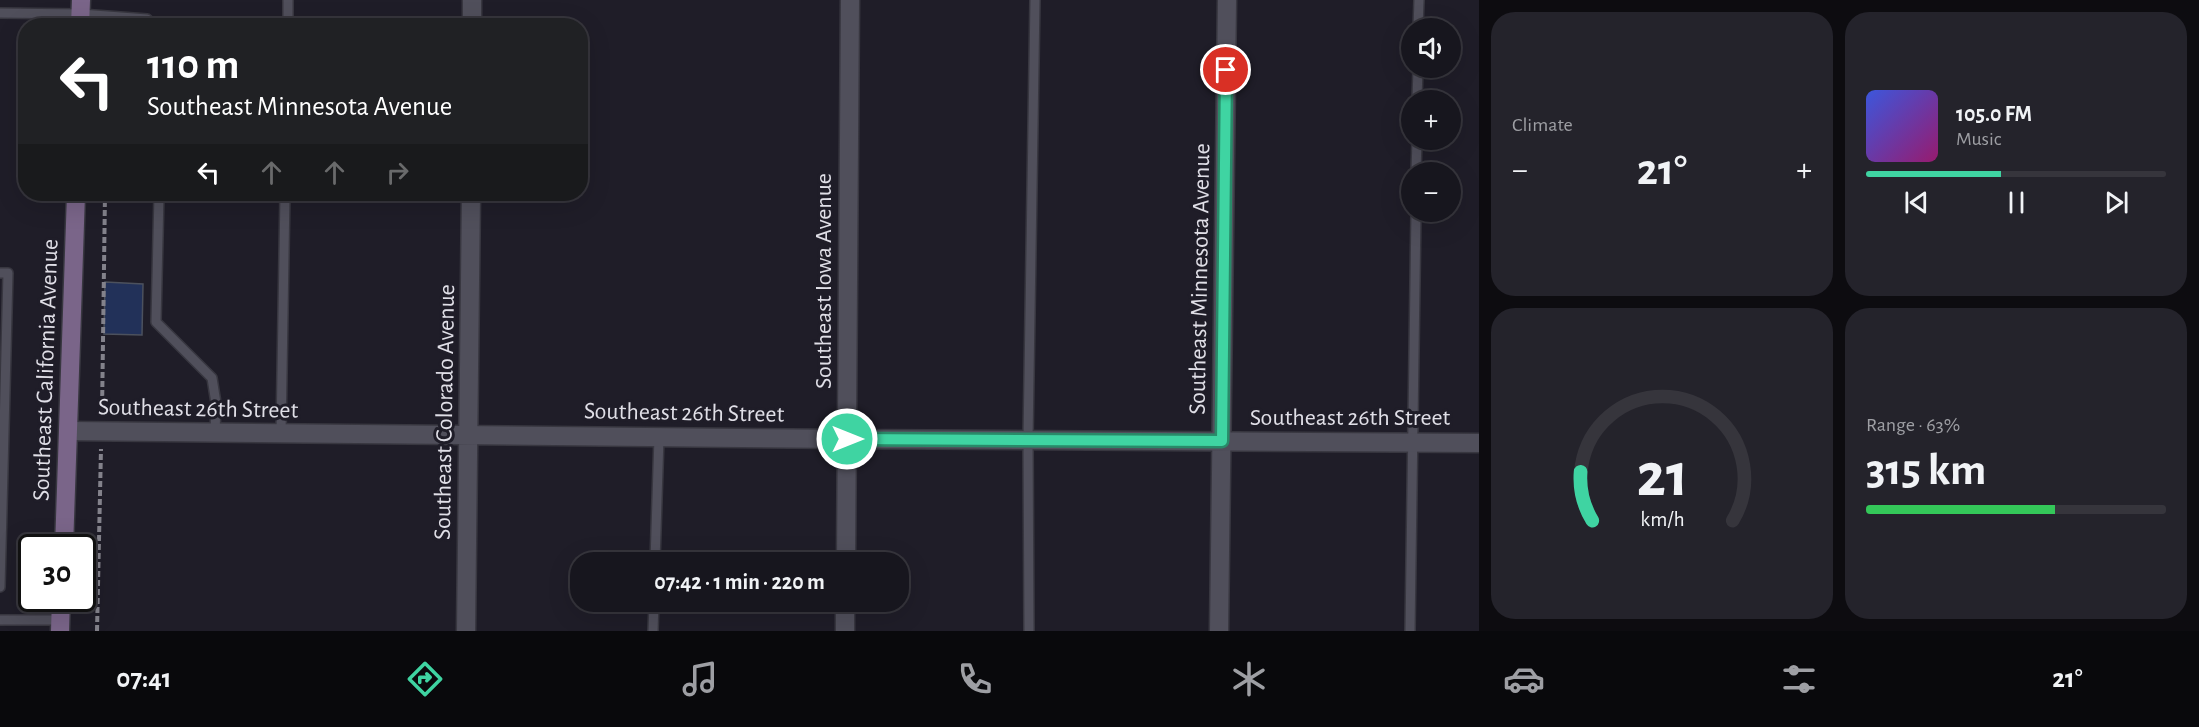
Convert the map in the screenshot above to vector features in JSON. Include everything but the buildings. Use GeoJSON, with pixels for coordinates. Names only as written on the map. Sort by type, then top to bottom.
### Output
{"type":"FeatureCollection","features":[{"type":"Feature","properties":{"kind":"main road","name":"Southeast California Avenue"},"geometry":{"type":"LineString","coordinates":[[65,534],[76,201]]}},
{"type":"Feature","properties":{"kind":"street"},"geometry":{"type":"LineString","coordinates":[[472,0],[472,18]]}},
{"type":"Feature","properties":{"kind":"street","name":"Southeast Iowa Avenue"},"geometry":{"type":"LineString","coordinates":[[846,552],[850,0]]}},
{"type":"Feature","properties":{"kind":"street","name":"Southeast Minnesota Avenue"},"geometry":{"type":"LineString","coordinates":[[1218,631],[1227,0]]}},
{"type":"Feature","properties":{"kind":"street","name":"Southeast Colorado Avenue"},"geometry":{"type":"LineString","coordinates":[[466,631],[471,201]]}},
{"type":"Feature","properties":{"kind":"street","name":"Southeast 26th Street"},"geometry":{"type":"LineString","coordinates":[[69,431],[847,439],[1479,442]]}},
{"type":"Feature","properties":{"kind":"street"},"geometry":{"type":"LineString","coordinates":[[845,612],[845,631]]}},
{"type":"Feature","properties":{"kind":"lane"},"geometry":{"type":"LineString","coordinates":[[288,0],[288,18]]}},
{"type":"Feature","properties":{"kind":"lane"},"geometry":{"type":"LineString","coordinates":[[1029,631],[1028,439],[1035,0]]}},
{"type":"Feature","properties":{"kind":"lane"},"geometry":{"type":"LineString","coordinates":[[1419,0],[1419,18]]}},
{"type":"Feature","properties":{"kind":"lane"},"geometry":{"type":"LineString","coordinates":[[0,14],[81,13],[128,18]]}},
{"type":"Feature","properties":{"kind":"lane"},"geometry":{"type":"LineString","coordinates":[[159,201],[156,322],[212,378],[216,403],[215,433]]}},
{"type":"Feature","properties":{"kind":"lane"},"geometry":{"type":"LineString","coordinates":[[281,433],[285,201]]}},
{"type":"Feature","properties":{"kind":"lane"},"geometry":{"type":"LineString","coordinates":[[1410,631],[1416,222]]}},
{"type":"Feature","properties":{"kind":"lane"},"geometry":{"type":"LineString","coordinates":[[0,273],[8,273],[1,445],[0,586]]}},
{"type":"Feature","properties":{"kind":"lane"},"geometry":{"type":"LineString","coordinates":[[655,552],[659,437]]}},
{"type":"Feature","properties":{"kind":"lane"},"geometry":{"type":"LineString","coordinates":[[653,631],[654,612]]}},
{"type":"Feature","properties":{"kind":"lane"},"geometry":{"type":"LineString","coordinates":[[0,620],[60,625]]}},
{"type":"Feature","properties":{"kind":"route"},"geometry":{"type":"LineString","coordinates":[[847,439],[1222,441],[1226,70]]}}]}
